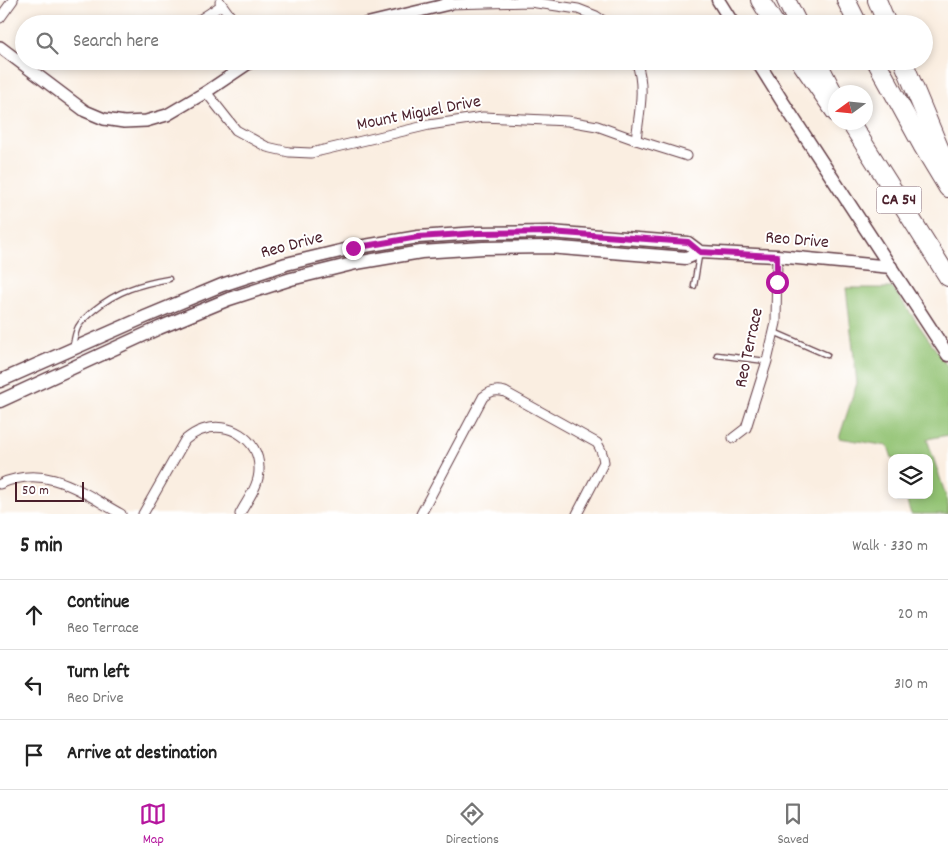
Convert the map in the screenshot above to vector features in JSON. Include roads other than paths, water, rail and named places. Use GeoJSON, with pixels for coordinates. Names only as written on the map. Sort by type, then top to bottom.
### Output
{"type":"FeatureCollection","features":[{"type":"Feature","properties":{"kind":"highway"},"geometry":{"type":"LineString","coordinates":[[760,0],[769,15]]}},
{"type":"Feature","properties":{"kind":"highway"},"geometry":{"type":"LineString","coordinates":[[786,0],[794,15]]}},
{"type":"Feature","properties":{"kind":"highway"},"geometry":{"type":"LineString","coordinates":[[846,0],[854,15]]}},
{"type":"Feature","properties":{"kind":"highway"},"geometry":{"type":"LineString","coordinates":[[877,0],[883,15]]}},
{"type":"Feature","properties":{"kind":"highway"},"geometry":{"type":"LineString","coordinates":[[806,70],[828,101]]}},
{"type":"Feature","properties":{"kind":"highway"},"geometry":{"type":"LineString","coordinates":[[822,70],[829,85]]}},
{"type":"Feature","properties":{"kind":"highway","name":"CA 54"},"geometry":{"type":"LineString","coordinates":[[881,70],[948,188]]}},
{"type":"Feature","properties":{"kind":"highway"},"geometry":{"type":"LineString","coordinates":[[906,70],[948,169]]}},
{"type":"Feature","properties":{"kind":"highway"},"geometry":{"type":"LineString","coordinates":[[848,130],[924,240]]}},
{"type":"Feature","properties":{"kind":"highway","name":"CA 54"},"geometry":{"type":"LineString","coordinates":[[855,130],[948,277]]}},
{"type":"Feature","properties":{"kind":"main road"},"geometry":{"type":"LineString","coordinates":[[718,0],[727,15]]}},
{"type":"Feature","properties":{"kind":"main road"},"geometry":{"type":"LineString","coordinates":[[763,70],[948,355]]}},
{"type":"Feature","properties":{"kind":"main road","name":"Reo Drive"},"geometry":{"type":"LineString","coordinates":[[0,381],[222,285],[286,264],[353,248],[418,237],[478,233],[550,232],[688,242],[700,252]]}},
{"type":"Feature","properties":{"kind":"main road","name":"Reo Drive"},"geometry":{"type":"LineString","coordinates":[[0,401],[142,336],[229,299],[291,278],[356,263],[421,252],[483,248],[548,247],[686,258],[700,252],[777,256],[890,267]]}},
{"type":"Feature","properties":{"kind":"street"},"geometry":{"type":"LineString","coordinates":[[0,18],[13,0]]}},
{"type":"Feature","properties":{"kind":"street"},"geometry":{"type":"LineString","coordinates":[[204,15],[221,2],[230,15]]}},
{"type":"Feature","properties":{"kind":"street"},"geometry":{"type":"LineString","coordinates":[[399,15],[449,2],[530,2],[578,9],[593,15]]}},
{"type":"Feature","properties":{"kind":"street"},"geometry":{"type":"LineString","coordinates":[[0,47],[15,58]]}},
{"type":"Feature","properties":{"kind":"street"},"geometry":{"type":"LineString","coordinates":[[31,70],[86,111],[104,119],[135,122],[156,119],[167,115],[239,70]]}},
{"type":"Feature","properties":{"kind":"street"},"geometry":{"type":"LineString","coordinates":[[636,140],[642,90],[639,70]]}},
{"type":"Feature","properties":{"kind":"street","name":"Mount Miguel Drive"},"geometry":{"type":"LineString","coordinates":[[206,92],[236,130],[267,147],[289,152],[311,153],[429,125],[483,117],[568,120],[597,126],[687,156]]}},
{"type":"Feature","properties":{"kind":"street","name":"Reo Terrace"},"geometry":{"type":"LineString","coordinates":[[733,438],[746,428],[768,361],[776,323],[777,256]]}},
{"type":"Feature","properties":{"kind":"street"},"geometry":{"type":"LineString","coordinates":[[421,514],[483,397],[496,390],[505,392],[597,443],[604,462],[578,514]]}},
{"type":"Feature","properties":{"kind":"street"},"geometry":{"type":"LineString","coordinates":[[144,514],[185,440],[196,432],[208,428],[222,428],[242,435],[251,443],[257,454],[260,468],[257,482],[240,514]]}},
{"type":"Feature","properties":{"kind":"street"},"geometry":{"type":"LineString","coordinates":[[0,484],[24,476],[52,478],[121,514]]}},
{"type":"Feature","properties":{"kind":"lane"},"geometry":{"type":"LineString","coordinates":[[694,286],[700,252]]}},
{"type":"Feature","properties":{"kind":"lane"},"geometry":{"type":"LineString","coordinates":[[73,350],[75,335],[79,326],[103,302],[118,293],[149,282],[169,279]]}},
{"type":"Feature","properties":{"kind":"lane"},"geometry":{"type":"LineString","coordinates":[[774,332],[827,355]]}},
{"type":"Feature","properties":{"kind":"lane"},"geometry":{"type":"LineString","coordinates":[[717,355],[768,361]]}}]}
